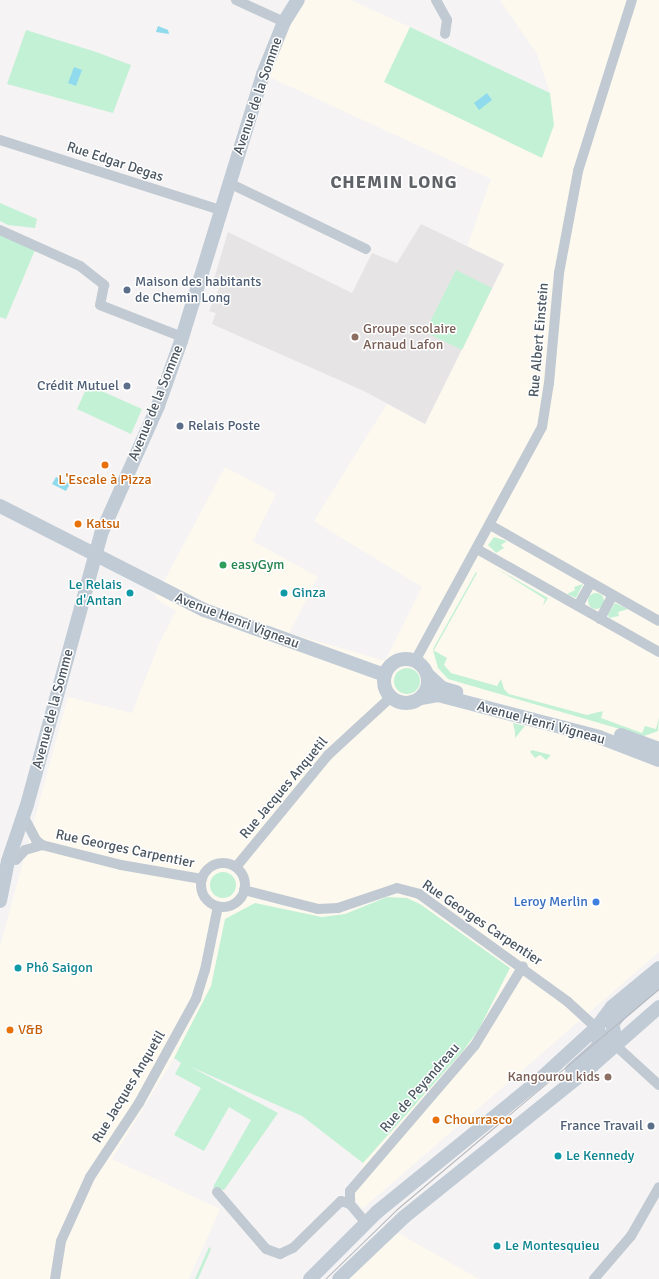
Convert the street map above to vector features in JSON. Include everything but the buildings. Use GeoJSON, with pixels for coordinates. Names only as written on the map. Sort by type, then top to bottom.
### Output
{"type":"FeatureCollection","features":[{"type":"Feature","properties":{"kind":"main road","name":"Avenue de la Somme"},"geometry":{"type":"LineString","coordinates":[[3,876],[16,860],[26,816],[101,534],[158,406],[182,337],[263,74],[284,22],[298,0]]}},
{"type":"Feature","properties":{"kind":"main road","name":"Avenue Henri Vigneau"},"geometry":{"type":"LineString","coordinates":[[0,506],[95,554],[173,597],[204,610],[385,675]]}},
{"type":"Feature","properties":{"kind":"main road"},"geometry":{"type":"LineString","coordinates":[[391,697],[385,687],[385,675],[394,663],[400,660],[415,660]]}},
{"type":"Feature","properties":{"kind":"main road","name":"Avenue Henri Vigneau"},"geometry":{"type":"LineString","coordinates":[[415,660],[442,688],[603,729],[659,749]]}},
{"type":"Feature","properties":{"kind":"main road"},"geometry":{"type":"LineString","coordinates":[[421,698],[428,687],[428,675]]}},
{"type":"Feature","properties":{"kind":"main road","name":"Avenue Henri Vigneau"},"geometry":{"type":"LineString","coordinates":[[391,697],[409,703],[421,698],[438,695],[599,737],[659,760]]}},
{"type":"Feature","properties":{"kind":"main road","name":"Avenue de la Somme"},"geometry":{"type":"LineString","coordinates":[[0,901],[3,876],[26,816]]}},
{"type":"Feature","properties":{"kind":"main road"},"geometry":{"type":"LineString","coordinates":[[310,1279],[366,1222],[536,1083],[597,1027],[612,1007],[659,968]]}},
{"type":"Feature","properties":{"kind":"main road"},"geometry":{"type":"LineString","coordinates":[[617,1045],[612,1024],[619,1015],[659,981]]}},
{"type":"Feature","properties":{"kind":"main road"},"geometry":{"type":"LineString","coordinates":[[339,1279],[404,1217],[617,1045],[659,1007]]}},
{"type":"Feature","properties":{"kind":"main road"},"geometry":{"type":"LineString","coordinates":[[534,1113],[547,1091],[600,1046],[597,1027]]}},
{"type":"Feature","properties":{"kind":"street"},"geometry":{"type":"LineString","coordinates":[[236,0],[284,22]]}},
{"type":"Feature","properties":{"kind":"street"},"geometry":{"type":"LineString","coordinates":[[436,0],[446,20],[445,34]]}},
{"type":"Feature","properties":{"kind":"street","name":"Rue Albert Einstein"},"geometry":{"type":"LineString","coordinates":[[415,660],[477,549],[542,427],[549,383],[559,273],[578,171],[632,0]]}},
{"type":"Feature","properties":{"kind":"street","name":"Rue Edgar Degas"},"geometry":{"type":"LineString","coordinates":[[0,140],[221,210]]}},
{"type":"Feature","properties":{"kind":"street"},"geometry":{"type":"LineString","coordinates":[[229,183],[366,249]]}},
{"type":"Feature","properties":{"kind":"street"},"geometry":{"type":"LineString","coordinates":[[0,230],[80,266],[104,285],[100,305],[182,337]]}},
{"type":"Feature","properties":{"kind":"street"},"geometry":{"type":"LineString","coordinates":[[490,525],[659,621]]}},
{"type":"Feature","properties":{"kind":"street"},"geometry":{"type":"LineString","coordinates":[[477,549],[659,652]]}},
{"type":"Feature","properties":{"kind":"street"},"geometry":{"type":"LineString","coordinates":[[578,606],[591,583]]}},
{"type":"Feature","properties":{"kind":"street"},"geometry":{"type":"LineString","coordinates":[[600,619],[613,595]]}},
{"type":"Feature","properties":{"kind":"street","name":"Rue Jacques Anquetil"},"geometry":{"type":"LineString","coordinates":[[236,867],[328,755],[391,697]]}},
{"type":"Feature","properties":{"kind":"street"},"geometry":{"type":"LineString","coordinates":[[26,816],[36,840],[42,845]]}},
{"type":"Feature","properties":{"kind":"street"},"geometry":{"type":"LineString","coordinates":[[16,860],[25,850],[42,845]]}},
{"type":"Feature","properties":{"kind":"street","name":"Rue Georges Carpentier"},"geometry":{"type":"LineString","coordinates":[[42,845],[121,865],[202,879]]}},
{"type":"Feature","properties":{"kind":"street"},"geometry":{"type":"LineString","coordinates":[[215,864],[229,864],[236,867],[243,874],[244,890],[237,902],[226,906],[218,906],[206,898],[202,891],[202,879],[205,872],[215,864]]}},
{"type":"Feature","properties":{"kind":"street","name":"Rue Georges Carpentier"},"geometry":{"type":"LineString","coordinates":[[244,890],[318,909],[338,908],[397,888],[419,894],[523,966],[597,1027],[659,1085]]}},
{"type":"Feature","properties":{"kind":"street","name":"Rue Jacques Anquetil"},"geometry":{"type":"LineString","coordinates":[[55,1279],[61,1241],[90,1177],[139,1103],[196,1000],[205,970],[218,906]]}},
{"type":"Feature","properties":{"kind":"street","name":"Rue de Peyandreau"},"geometry":{"type":"LineString","coordinates":[[350,1204],[350,1191],[475,1045],[523,966]]}},
{"type":"Feature","properties":{"kind":"street"},"geometry":{"type":"LineString","coordinates":[[594,1279],[631,1236],[659,1187]]}},
{"type":"Feature","properties":{"kind":"street"},"geometry":{"type":"LineString","coordinates":[[217,1192],[266,1249],[280,1254],[293,1248],[341,1201],[350,1204],[366,1222]]}},
{"type":"Feature","properties":{"kind":"shaded area"},"geometry":{"type":"Polygon","coordinates":[[[298,0],[351,0],[410,27],[384,82],[550,93],[537,54],[500,0],[659,0],[659,952],[362,1209],[354,1196],[363,1163],[302,1116],[181,1059],[174,1058],[112,1159],[220,1209],[189,1279],[0,1279],[0,946],[68,697],[132,713],[159,644],[176,611],[155,598],[225,467],[276,494],[253,541],[318,577],[289,633],[385,661],[422,587],[314,521],[387,404],[425,424],[504,265],[467,247],[491,179],[263,74],[298,0]]]}},
{"type":"Feature","properties":{"kind":"shaded area","name":"Groupe scolaire Arnaud Lafon"},"geometry":{"type":"Polygon","coordinates":[[[421,224],[504,264],[425,424],[364,391],[212,324],[216,313],[209,311],[222,282],[214,279],[228,232],[352,293],[372,253],[397,263],[421,224]]]}},
{"type":"Feature","properties":{"kind":"shaded area"},"geometry":{"type":"Polygon","coordinates":[[[398,1233],[479,1279],[344,1279],[398,1233]]]}},
{"type":"Feature","properties":{"kind":"green space"},"geometry":{"type":"Polygon","coordinates":[[[410,27],[550,93],[554,125],[542,158],[384,82],[410,27]]]}},
{"type":"Feature","properties":{"kind":"green space"},"geometry":{"type":"Polygon","coordinates":[[[26,30],[96,52],[131,65],[113,113],[7,84],[26,30]]]}},
{"type":"Feature","properties":{"kind":"green space"},"geometry":{"type":"Polygon","coordinates":[[[0,203],[37,219],[35,228],[8,225],[0,221],[0,203]]]}},
{"type":"Feature","properties":{"kind":"green space"},"geometry":{"type":"Polygon","coordinates":[[[0,234],[35,250],[6,319],[0,317],[0,234]]]}},
{"type":"Feature","properties":{"kind":"green space"},"geometry":{"type":"Polygon","coordinates":[[[456,270],[492,288],[462,350],[425,332],[456,270]]]}},
{"type":"Feature","properties":{"kind":"green space"},"geometry":{"type":"Polygon","coordinates":[[[88,385],[142,409],[131,434],[77,409],[88,385]]]}},
{"type":"Feature","properties":{"kind":"green space"},"geometry":{"type":"Polygon","coordinates":[[[494,537],[507,541],[501,545],[504,548],[496,553],[488,545],[494,537]]]}},
{"type":"Feature","properties":{"kind":"green space"},"geometry":{"type":"Polygon","coordinates":[[[494,567],[548,598],[543,606],[545,599],[494,567]]]}},
{"type":"Feature","properties":{"kind":"green space"},"geometry":{"type":"Polygon","coordinates":[[[476,572],[477,573],[434,650],[433,649],[476,572]]]}},
{"type":"Feature","properties":{"kind":"green space"},"geometry":{"type":"Polygon","coordinates":[[[583,584],[576,598],[567,594],[575,590],[574,587],[583,584]]]}},
{"type":"Feature","properties":{"kind":"green space"},"geometry":{"type":"Polygon","coordinates":[[[593,593],[599,593],[604,598],[602,607],[599,609],[593,609],[588,604],[588,598],[593,593]]]}},
{"type":"Feature","properties":{"kind":"green space"},"geometry":{"type":"Polygon","coordinates":[[[615,603],[628,609],[618,612],[619,616],[609,618],[608,614],[615,603]]]}},
{"type":"Feature","properties":{"kind":"green space"},"geometry":{"type":"Polygon","coordinates":[[[433,650],[447,658],[444,665],[451,673],[497,686],[501,679],[504,689],[509,694],[587,715],[603,711],[601,718],[642,733],[645,726],[656,729],[659,717],[658,731],[644,736],[448,679],[438,668],[433,650]]]}},
{"type":"Feature","properties":{"kind":"green space"},"geometry":{"type":"Polygon","coordinates":[[[407,668],[416,672],[420,681],[416,690],[407,694],[398,690],[394,681],[398,672],[407,668]]]}},
{"type":"Feature","properties":{"kind":"green space"},"geometry":{"type":"Polygon","coordinates":[[[513,723],[525,726],[515,738],[515,732],[513,723]]]}},
{"type":"Feature","properties":{"kind":"green space"},"geometry":{"type":"Polygon","coordinates":[[[532,750],[551,755],[546,760],[540,755],[535,758],[530,752],[532,750]]]}},
{"type":"Feature","properties":{"kind":"green space"},"geometry":{"type":"Polygon","coordinates":[[[223,872],[232,876],[236,885],[232,894],[223,898],[214,894],[210,885],[214,876],[223,872]]]}},
{"type":"Feature","properties":{"kind":"green space"},"geometry":{"type":"Polygon","coordinates":[[[387,897],[407,898],[420,904],[510,968],[479,1029],[463,1051],[363,1163],[302,1116],[189,1066],[278,1113],[224,1190],[213,1187],[251,1120],[229,1107],[204,1151],[174,1135],[201,1088],[175,1074],[181,1063],[174,1058],[211,986],[225,919],[255,903],[322,917],[345,914],[387,897]]]}},
{"type":"Feature","properties":{"kind":"green space"},"geometry":{"type":"Polygon","coordinates":[[[209,1247],[211,1249],[198,1279],[195,1279],[209,1247]]]}},
{"type":"Feature","properties":{"kind":"water"},"geometry":{"type":"Polygon","coordinates":[[[158,26],[168,30],[169,34],[156,32],[158,26]]]}},
{"type":"Feature","properties":{"kind":"water"},"geometry":{"type":"Polygon","coordinates":[[[74,67],[82,70],[76,86],[68,83],[74,67]]]}},
{"type":"Feature","properties":{"kind":"water"},"geometry":{"type":"Polygon","coordinates":[[[487,93],[492,100],[479,110],[474,103],[487,93]]]}},
{"type":"Feature","properties":{"kind":"water"},"geometry":{"type":"Polygon","coordinates":[[[56,477],[70,484],[66,491],[52,484],[56,477]]]}},
{"type":"Feature","properties":{"kind":"tram line"},"geometry":{"type":"LineString","coordinates":[[325,1279],[397,1209],[659,988]]}},
{"type":"Feature","properties":{"kind":"place","name":"Maison des habitants de Chemin Long"},"geometry":{"type":"Point","coordinates":[127,290]}},
{"type":"Feature","properties":{"kind":"place","name":"Groupe scolaire Arnaud Lafon"},"geometry":{"type":"Point","coordinates":[355,337]}},
{"type":"Feature","properties":{"kind":"place","name":"Crédit Mutuel"},"geometry":{"type":"Point","coordinates":[127,386]}},
{"type":"Feature","properties":{"kind":"place","name":"Relais Poste"},"geometry":{"type":"Point","coordinates":[180,426]}},
{"type":"Feature","properties":{"kind":"place","name":"L'Escale à Pizza"},"geometry":{"type":"Point","coordinates":[105,465]}},
{"type":"Feature","properties":{"kind":"place","name":"Katsu"},"geometry":{"type":"Point","coordinates":[78,524]}},
{"type":"Feature","properties":{"kind":"place","name":"easyGym"},"geometry":{"type":"Point","coordinates":[223,565]}},
{"type":"Feature","properties":{"kind":"place","name":"Le Relais d'Antan"},"geometry":{"type":"Point","coordinates":[130,593]}},
{"type":"Feature","properties":{"kind":"place","name":"Ginza"},"geometry":{"type":"Point","coordinates":[284,593]}},
{"type":"Feature","properties":{"kind":"place","name":"Leroy Merlin"},"geometry":{"type":"Point","coordinates":[596,902]}},
{"type":"Feature","properties":{"kind":"place","name":"Phô Saigon"},"geometry":{"type":"Point","coordinates":[18,968]}},
{"type":"Feature","properties":{"kind":"place","name":"V&B"},"geometry":{"type":"Point","coordinates":[10,1030]}},
{"type":"Feature","properties":{"kind":"place","name":"Kangourou kids"},"geometry":{"type":"Point","coordinates":[608,1077]}},
{"type":"Feature","properties":{"kind":"place","name":"Chourrasco"},"geometry":{"type":"Point","coordinates":[436,1120]}},
{"type":"Feature","properties":{"kind":"place","name":"France Travail"},"geometry":{"type":"Point","coordinates":[651,1126]}},
{"type":"Feature","properties":{"kind":"place","name":"Le Kennedy"},"geometry":{"type":"Point","coordinates":[558,1156]}},
{"type":"Feature","properties":{"kind":"place","name":"Le Montesquieu"},"geometry":{"type":"Point","coordinates":[497,1246]}},
{"type":"Feature","properties":{"kind":"district","name":"CHEMIN LONG"},"geometry":{"type":"Point","coordinates":[394,182]}}]}
